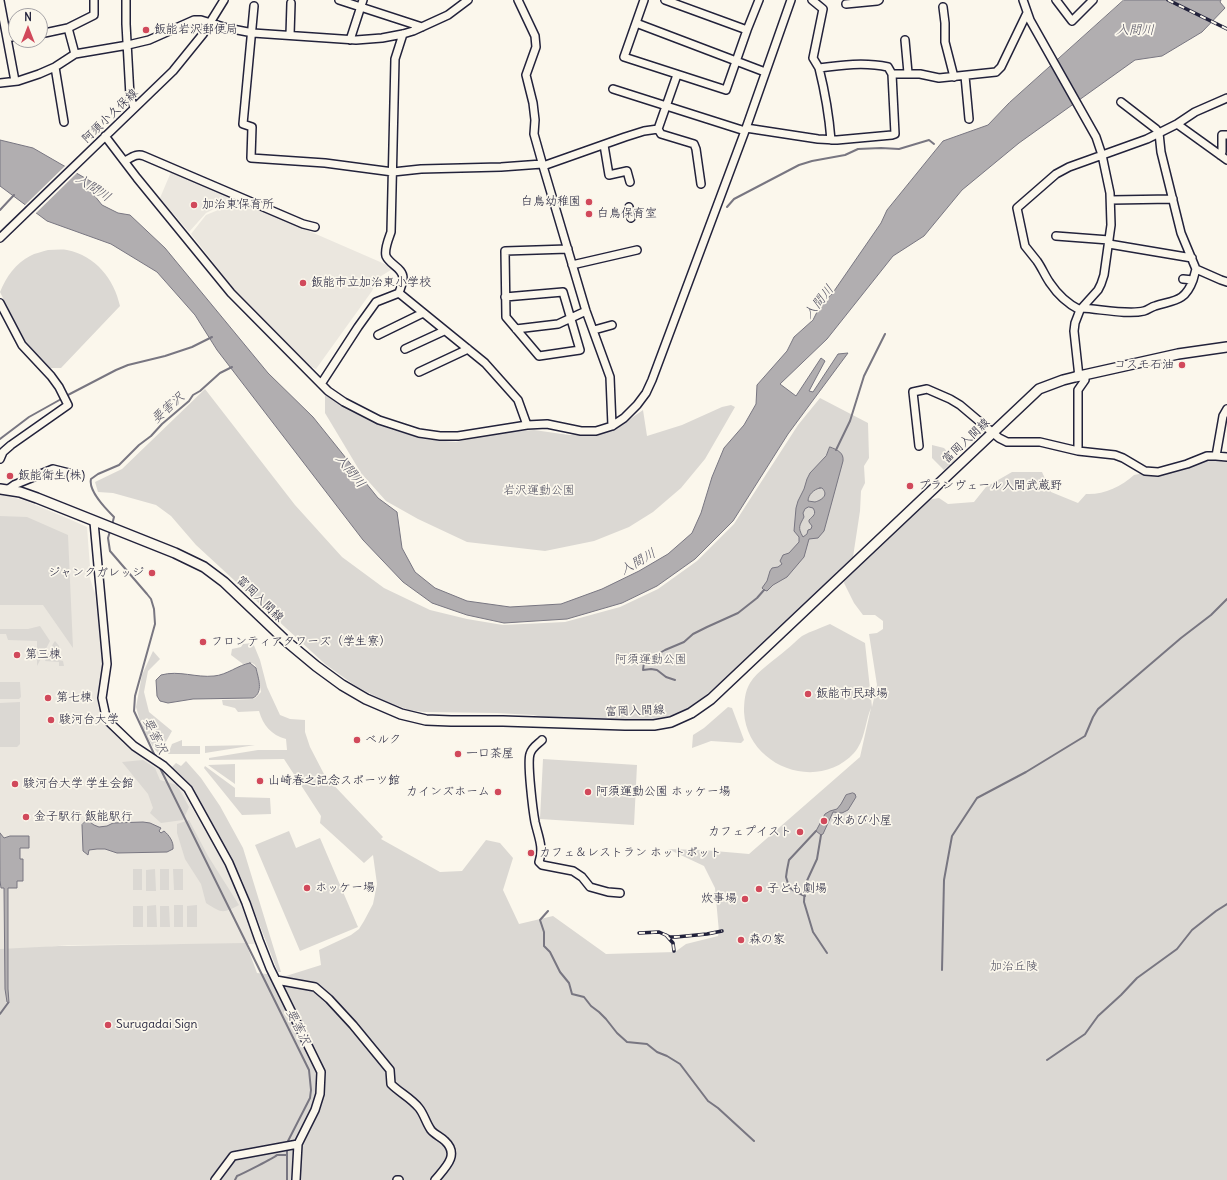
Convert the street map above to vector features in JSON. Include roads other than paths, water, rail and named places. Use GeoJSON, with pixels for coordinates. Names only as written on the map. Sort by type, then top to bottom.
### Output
{"type":"FeatureCollection","features":[{"type":"Feature","properties":{"kind":"main road","name":"富岡入間線"},"geometry":{"type":"LineString","coordinates":[[4,489],[37,498],[175,553],[204,567],[224,582],[286,641],[321,670],[360,696],[388,710],[426,720],[503,721],[625,726],[654,724],[671,722],[691,714],[710,699],[1039,390],[1062,380],[1178,354],[1227,347]]}},
{"type":"Feature","properties":{"kind":"street"},"geometry":{"type":"LineString","coordinates":[[48,32],[68,28],[94,15],[94,0]]}},
{"type":"Feature","properties":{"kind":"street"},"geometry":{"type":"LineString","coordinates":[[126,0],[130,96],[134,108]]}},
{"type":"Feature","properties":{"kind":"street","name":"阿須小久保線"},"geometry":{"type":"LineString","coordinates":[[0,238],[173,71],[211,23],[224,0]]}},
{"type":"Feature","properties":{"kind":"street"},"geometry":{"type":"LineString","coordinates":[[339,0],[362,3],[422,27]]}},
{"type":"Feature","properties":{"kind":"street"},"geometry":{"type":"LineString","coordinates":[[0,83],[15,81],[39,74],[55,67],[75,54],[149,40],[189,21],[201,20],[227,28],[252,33],[350,40],[382,38],[403,34],[422,27],[448,15],[468,0]]}},
{"type":"Feature","properties":{"kind":"street"},"geometry":{"type":"LineString","coordinates":[[518,0],[535,36],[536,47],[526,75],[533,103],[535,120],[534,134],[586,311],[610,377],[612,426]]}},
{"type":"Feature","properties":{"kind":"street"},"geometry":{"type":"LineString","coordinates":[[644,0],[624,57],[726,90],[759,0]]}},
{"type":"Feature","properties":{"kind":"street"},"geometry":{"type":"LineString","coordinates":[[665,0],[747,30]]}},
{"type":"Feature","properties":{"kind":"street"},"geometry":{"type":"LineString","coordinates":[[105,136],[137,178],[231,292],[321,384],[355,409],[379,420],[419,433],[440,436],[458,436],[527,425],[547,424],[581,431],[596,430],[612,426],[624,418],[646,394],[745,130],[791,0]]}},
{"type":"Feature","properties":{"kind":"street"},"geometry":{"type":"LineString","coordinates":[[812,0],[823,9],[813,58],[819,68],[825,93],[830,122],[831,140]]}},
{"type":"Feature","properties":{"kind":"street"},"geometry":{"type":"LineString","coordinates":[[846,4],[879,0]]}},
{"type":"Feature","properties":{"kind":"street"},"geometry":{"type":"LineString","coordinates":[[1023,0],[1027,13],[1096,137],[1102,155],[1110,200],[1111,225],[1104,275],[1098,290],[1081,309],[1075,323],[1074,331],[1084,380],[1078,390],[1078,451]]}},
{"type":"Feature","properties":{"kind":"street"},"geometry":{"type":"LineString","coordinates":[[1056,0],[1072,21],[1093,0]]}},
{"type":"Feature","properties":{"kind":"street"},"geometry":{"type":"LineString","coordinates":[[0,1],[15,81]]}},
{"type":"Feature","properties":{"kind":"street"},"geometry":{"type":"LineString","coordinates":[[290,35],[291,3]]}},
{"type":"Feature","properties":{"kind":"street"},"geometry":{"type":"LineString","coordinates":[[350,40],[362,3]]}},
{"type":"Feature","properties":{"kind":"street"},"geometry":{"type":"LineString","coordinates":[[254,6],[243,124],[252,127],[251,158],[324,163],[393,172],[421,169],[542,165],[644,131],[658,129]]}},
{"type":"Feature","properties":{"kind":"street"},"geometry":{"type":"LineString","coordinates":[[943,7],[945,42],[954,76]]}},
{"type":"Feature","properties":{"kind":"street"},"geometry":{"type":"LineString","coordinates":[[892,74],[920,74],[939,78],[996,72],[1001,67],[1027,13]]}},
{"type":"Feature","properties":{"kind":"street"},"geometry":{"type":"LineString","coordinates":[[636,23],[766,72]]}},
{"type":"Feature","properties":{"kind":"street"},"geometry":{"type":"LineString","coordinates":[[68,28],[75,54]]}},
{"type":"Feature","properties":{"kind":"street"},"geometry":{"type":"LineString","coordinates":[[399,293],[403,278],[402,272],[390,261],[386,255],[386,250],[391,232],[395,59],[403,34]]}},
{"type":"Feature","properties":{"kind":"street"},"geometry":{"type":"LineString","coordinates":[[905,40],[908,73]]}},
{"type":"Feature","properties":{"kind":"street"},"geometry":{"type":"LineString","coordinates":[[612,89],[745,130],[818,140],[895,134],[892,74],[888,67],[876,65],[849,65],[819,68]]}},
{"type":"Feature","properties":{"kind":"street"},"geometry":{"type":"LineString","coordinates":[[55,67],[64,122]]}},
{"type":"Feature","properties":{"kind":"street"},"geometry":{"type":"LineString","coordinates":[[658,129],[677,75]]}},
{"type":"Feature","properties":{"kind":"street"},"geometry":{"type":"LineString","coordinates":[[965,76],[969,119]]}},
{"type":"Feature","properties":{"kind":"street"},"geometry":{"type":"LineString","coordinates":[[1122,102],[1159,133],[1161,152],[1181,234],[1196,269],[1193,280],[1186,293],[1177,300],[1155,306],[1145,311],[1132,312],[1081,309],[1067,303],[1049,283],[1036,260],[1028,251],[1025,246],[1017,208],[1056,174],[1069,167],[1159,133],[1177,124],[1195,112],[1227,98]]}},
{"type":"Feature","properties":{"kind":"street"},"geometry":{"type":"LineString","coordinates":[[1177,124],[1227,160]]}},
{"type":"Feature","properties":{"kind":"street"},"geometry":{"type":"LineString","coordinates":[[658,129],[662,134],[694,144],[701,184]]}},
{"type":"Feature","properties":{"kind":"street"},"geometry":{"type":"LineString","coordinates":[[1220,155],[1222,152],[1222,135],[1227,135]]}},
{"type":"Feature","properties":{"kind":"street"},"geometry":{"type":"LineString","coordinates":[[604,144],[609,174],[627,171],[630,182]]}},
{"type":"Feature","properties":{"kind":"street"},"geometry":{"type":"LineString","coordinates":[[125,161],[140,154],[303,224],[315,227]]}},
{"type":"Feature","properties":{"kind":"street"},"geometry":{"type":"LineString","coordinates":[[1110,200],[1173,199]]}},
{"type":"Feature","properties":{"kind":"street"},"geometry":{"type":"LineString","coordinates":[[629,207],[631,218]]}},
{"type":"Feature","properties":{"kind":"street"},"geometry":{"type":"LineString","coordinates":[[1056,236],[1109,242],[1192,258]]}},
{"type":"Feature","properties":{"kind":"street"},"geometry":{"type":"LineString","coordinates":[[505,297],[563,292],[580,350],[539,356],[506,317],[505,297],[505,251],[568,250]]}},
{"type":"Feature","properties":{"kind":"street"},"geometry":{"type":"LineString","coordinates":[[572,265],[636,250]]}},
{"type":"Feature","properties":{"kind":"street"},"geometry":{"type":"LineString","coordinates":[[1196,269],[1227,282]]}},
{"type":"Feature","properties":{"kind":"street"},"geometry":{"type":"LineString","coordinates":[[1183,279],[1193,280]]}},
{"type":"Feature","properties":{"kind":"street"},"geometry":{"type":"LineString","coordinates":[[321,384],[376,302],[399,293]]}},
{"type":"Feature","properties":{"kind":"street"},"geometry":{"type":"LineString","coordinates":[[399,293],[485,363],[518,400],[527,425]]}},
{"type":"Feature","properties":{"kind":"street"},"geometry":{"type":"LineString","coordinates":[[0,303],[22,345],[51,376],[68,405],[11,445],[3,452],[0,458]]}},
{"type":"Feature","properties":{"kind":"street"},"geometry":{"type":"LineString","coordinates":[[516,329],[558,324],[586,311]]}},
{"type":"Feature","properties":{"kind":"street"},"geometry":{"type":"LineString","coordinates":[[378,335],[423,313]]}},
{"type":"Feature","properties":{"kind":"street"},"geometry":{"type":"LineString","coordinates":[[594,330],[612,325]]}},
{"type":"Feature","properties":{"kind":"street"},"geometry":{"type":"LineString","coordinates":[[405,349],[444,331]]}},
{"type":"Feature","properties":{"kind":"street"},"geometry":{"type":"LineString","coordinates":[[419,372],[468,349]]}},
{"type":"Feature","properties":{"kind":"street"},"geometry":{"type":"LineString","coordinates":[[919,446],[913,392],[927,388],[960,405],[999,438],[1007,442],[1040,442],[1078,451],[1115,456],[1123,458],[1145,471],[1158,472],[1187,464],[1201,458],[1216,456],[1227,457]]}},
{"type":"Feature","properties":{"kind":"street"},"geometry":{"type":"LineString","coordinates":[[1216,456],[1223,416],[1227,409]]}},
{"type":"Feature","properties":{"kind":"street"},"geometry":{"type":"LineString","coordinates":[[4,489],[53,469],[69,473]]}},
{"type":"Feature","properties":{"kind":"street"},"geometry":{"type":"LineString","coordinates":[[94,522],[106,664],[102,698],[108,722],[134,746],[163,765],[188,789],[229,863],[276,980],[321,1072],[319,1100],[315,1110],[294,1145],[296,1180]]}},
{"type":"Feature","properties":{"kind":"street"},"geometry":{"type":"LineString","coordinates":[[542,740],[533,749],[529,759],[535,822],[541,842],[542,854],[539,862],[542,865],[574,872],[578,874],[590,887],[608,892],[620,893]]}},
{"type":"Feature","properties":{"kind":"street"},"geometry":{"type":"LineString","coordinates":[[276,980],[315,987],[353,1024],[389,1068],[391,1072],[391,1084],[414,1102],[420,1109],[431,1130],[446,1142],[452,1150],[452,1156],[449,1164],[436,1180]]}},
{"type":"Feature","properties":{"kind":"street"},"geometry":{"type":"LineString","coordinates":[[215,1180],[233,1156],[294,1145]]}},
{"type":"Feature","properties":{"kind":"water","name":"入間川"},"geometry":{"type":"Polygon","coordinates":[[[1124,0],[1221,0],[1220,2],[1225,8],[1202,32],[1162,56],[1135,60],[1019,143],[962,190],[924,236],[893,256],[827,339],[780,384],[796,396],[821,358],[825,361],[809,391],[813,392],[838,354],[848,353],[788,434],[733,521],[695,559],[657,586],[622,603],[567,619],[504,623],[467,615],[432,603],[403,582],[363,540],[217,350],[195,315],[157,272],[111,244],[47,221],[0,186],[0,140],[33,148],[104,189],[94,195],[102,205],[118,213],[130,215],[165,248],[268,373],[313,417],[378,498],[397,512],[402,548],[415,572],[435,588],[467,601],[510,607],[561,604],[602,589],[639,571],[668,554],[692,533],[701,513],[712,477],[724,448],[744,425],[756,404],[757,385],[787,351],[794,337],[813,320],[821,304],[832,294],[881,223],[887,210],[943,141],[988,125],[1009,103],[1124,0]]]}},
{"type":"Feature","properties":{"kind":"water"},"geometry":{"type":"Polygon","coordinates":[[[830,447],[840,452],[843,456],[843,461],[824,531],[818,538],[809,539],[804,557],[787,577],[773,585],[767,591],[764,590],[762,588],[767,581],[772,568],[778,567],[782,564],[780,561],[783,555],[789,553],[799,542],[799,537],[794,531],[798,501],[810,473],[826,456],[830,447]],[[822,488],[812,493],[808,501],[815,502],[824,497],[825,493],[822,488]],[[809,507],[805,509],[803,513],[804,517],[800,526],[800,531],[803,537],[807,534],[808,530],[811,529],[812,526],[809,520],[815,513],[813,508],[809,507]]]}},
{"type":"Feature","properties":{"kind":"water"},"geometry":{"type":"Polygon","coordinates":[[[250,663],[256,668],[259,680],[258,692],[253,698],[193,699],[168,703],[160,701],[157,696],[156,680],[161,675],[174,673],[214,676],[250,663]]]}},
{"type":"Feature","properties":{"kind":"water"},"geometry":{"type":"Polygon","coordinates":[[[853,793],[856,797],[848,810],[842,813],[833,812],[823,834],[821,835],[816,831],[825,814],[837,809],[846,795],[853,793]]]}},
{"type":"Feature","properties":{"kind":"water"},"geometry":{"type":"Polygon","coordinates":[[[87,820],[99,827],[107,826],[113,823],[150,823],[161,828],[159,831],[161,833],[164,831],[168,835],[172,841],[173,849],[167,852],[117,853],[105,849],[97,849],[89,850],[88,855],[83,851],[82,825],[87,820]]]}},
{"type":"Feature","properties":{"kind":"water"},"geometry":{"type":"Polygon","coordinates":[[[0,833],[4,838],[10,836],[29,836],[29,848],[20,848],[20,859],[23,859],[23,881],[17,881],[17,888],[8,888],[9,1003],[7,1002],[5,989],[4,888],[1,888],[0,881],[0,833]]]}},
{"type":"Feature","properties":{"kind":"waterway"},"geometry":{"type":"LineString","coordinates":[[727,207],[734,199],[799,165],[812,161],[845,155],[858,149],[899,149],[929,140],[934,144]]}},
{"type":"Feature","properties":{"kind":"waterway"},"geometry":{"type":"LineString","coordinates":[[0,210],[14,195]]}},
{"type":"Feature","properties":{"kind":"waterway"},"geometry":{"type":"LineString","coordinates":[[836,450],[850,421],[864,376],[885,334]]}},
{"type":"Feature","properties":{"kind":"waterway"},"geometry":{"type":"LineString","coordinates":[[66,396],[128,365],[165,356],[192,347],[212,337]]}},
{"type":"Feature","properties":{"kind":"waterway","name":"要害沢"},"geometry":{"type":"LineString","coordinates":[[112,525],[114,517],[102,505],[95,494],[92,489],[91,479],[98,474],[119,465],[139,445],[189,401],[193,395],[200,391],[220,373],[232,367]]}},
{"type":"Feature","properties":{"kind":"waterway"},"geometry":{"type":"LineString","coordinates":[[0,439],[29,417],[63,398]]}},
{"type":"Feature","properties":{"kind":"waterway","name":"要害沢"},"geometry":{"type":"LineString","coordinates":[[110,531],[108,538],[110,551],[151,599],[154,609],[155,624],[135,696],[134,711],[155,756]]}},
{"type":"Feature","properties":{"kind":"waterway"},"geometry":{"type":"LineString","coordinates":[[675,680],[666,677],[657,670],[643,670],[644,662],[665,650],[684,642],[693,634],[738,613],[757,598],[764,590]]}},
{"type":"Feature","properties":{"kind":"waterway"},"geometry":{"type":"LineString","coordinates":[[942,970],[944,880],[952,836],[977,798],[1026,772],[1085,736],[1098,709],[1181,638],[1211,615],[1227,599]]}},
{"type":"Feature","properties":{"kind":"waterway","name":"要害沢"},"geometry":{"type":"LineString","coordinates":[[159,766],[309,1070],[311,1090],[310,1098],[287,1143],[287,1180]]}},
{"type":"Feature","properties":{"kind":"waterway"},"geometry":{"type":"LineString","coordinates":[[805,896],[789,887],[786,877],[787,870],[789,860],[816,831]]}},
{"type":"Feature","properties":{"kind":"waterway"},"geometry":{"type":"LineString","coordinates":[[821,835],[817,859],[805,885],[804,902],[813,932],[827,953]]}},
{"type":"Feature","properties":{"kind":"waterway"},"geometry":{"type":"LineString","coordinates":[[1047,1060],[1085,1034],[1098,1016],[1137,978],[1177,949],[1192,930],[1227,904]]}},
{"type":"Feature","properties":{"kind":"waterway"},"geometry":{"type":"LineString","coordinates":[[548,911],[540,920],[544,932],[544,946],[550,952],[560,972],[569,983],[572,994],[584,997],[627,1042],[647,1044],[657,1052],[680,1064],[708,1101],[718,1108],[754,1141]]}},
{"type":"Feature","properties":{"kind":"waterway"},"geometry":{"type":"LineString","coordinates":[[0,1014],[8,1003]]}},
{"type":"Feature","properties":{"kind":"waterway"},"geometry":{"type":"LineString","coordinates":[[235,1180],[237,1176],[277,1155],[287,1155]]}},
{"type":"Feature","properties":{"kind":"railway"},"geometry":{"type":"LineString","coordinates":[[1168,0],[1227,29]]}},
{"type":"Feature","properties":{"kind":"railway"},"geometry":{"type":"LineString","coordinates":[[639,933],[659,932],[670,937],[676,937],[722,931]]}},
{"type":"Feature","properties":{"kind":"railway"},"geometry":{"type":"LineString","coordinates":[[666,935],[673,943],[674,951]]}},
{"type":"Feature","properties":{"kind":"place","name":"飯能岩沢郵便局"},"geometry":{"type":"Point","coordinates":[146,30]}},
{"type":"Feature","properties":{"kind":"place","name":"白鳥幼稚園"},"geometry":{"type":"Point","coordinates":[589,202]}},
{"type":"Feature","properties":{"kind":"place","name":"加治東保育所"},"geometry":{"type":"Point","coordinates":[194,205]}},
{"type":"Feature","properties":{"kind":"place","name":"白鳥保育室"},"geometry":{"type":"Point","coordinates":[589,214]}},
{"type":"Feature","properties":{"kind":"place","name":"飯能市立加治東小学校"},"geometry":{"type":"Point","coordinates":[303,283]}},
{"type":"Feature","properties":{"kind":"place","name":"コスモ石油"},"geometry":{"type":"Point","coordinates":[1182,365]}},
{"type":"Feature","properties":{"kind":"place","name":"飯能衛生(株)"},"geometry":{"type":"Point","coordinates":[10,476]}},
{"type":"Feature","properties":{"kind":"place","name":"プランヴェール入間武蔵野"},"geometry":{"type":"Point","coordinates":[910,486]}},
{"type":"Feature","properties":{"kind":"place","name":"ジャンクガレッジ"},"geometry":{"type":"Point","coordinates":[152,573]}},
{"type":"Feature","properties":{"kind":"place","name":"フロンティアタワーズ（学生寮）"},"geometry":{"type":"Point","coordinates":[203,642]}},
{"type":"Feature","properties":{"kind":"place","name":"第三棟"},"geometry":{"type":"Point","coordinates":[17,655]}},
{"type":"Feature","properties":{"kind":"place","name":"飯能市民球場"},"geometry":{"type":"Point","coordinates":[808,694]}},
{"type":"Feature","properties":{"kind":"place","name":"第七棟"},"geometry":{"type":"Point","coordinates":[48,698]}},
{"type":"Feature","properties":{"kind":"place","name":"駿河台大学"},"geometry":{"type":"Point","coordinates":[51,720]}},
{"type":"Feature","properties":{"kind":"place","name":"ベルク"},"geometry":{"type":"Point","coordinates":[357,740]}},
{"type":"Feature","properties":{"kind":"place","name":"一口茶屋"},"geometry":{"type":"Point","coordinates":[458,754]}},
{"type":"Feature","properties":{"kind":"place","name":"山崎春之記念スポーツ館"},"geometry":{"type":"Point","coordinates":[260,781]}},
{"type":"Feature","properties":{"kind":"place","name":"駿河台大学 学生会館"},"geometry":{"type":"Point","coordinates":[15,784]}},
{"type":"Feature","properties":{"kind":"place","name":"カインズホーム"},"geometry":{"type":"Point","coordinates":[498,792]}},
{"type":"Feature","properties":{"kind":"place","name":"阿須運動公園 ホッケー場"},"geometry":{"type":"Point","coordinates":[588,792]}},
{"type":"Feature","properties":{"kind":"place","name":"金子駅行 飯能駅行"},"geometry":{"type":"Point","coordinates":[26,817]}},
{"type":"Feature","properties":{"kind":"place","name":"水あび小屋"},"geometry":{"type":"Point","coordinates":[824,821]}},
{"type":"Feature","properties":{"kind":"place","name":"カフェプイスト"},"geometry":{"type":"Point","coordinates":[800,832]}},
{"type":"Feature","properties":{"kind":"place","name":"カフェ＆レストラン ホットポット"},"geometry":{"type":"Point","coordinates":[531,853]}},
{"type":"Feature","properties":{"kind":"place","name":"ホッケー場"},"geometry":{"type":"Point","coordinates":[307,888]}},
{"type":"Feature","properties":{"kind":"place","name":"子ども劇場"},"geometry":{"type":"Point","coordinates":[759,889]}},
{"type":"Feature","properties":{"kind":"place","name":"炊事場"},"geometry":{"type":"Point","coordinates":[745,899]}},
{"type":"Feature","properties":{"kind":"place","name":"森の家"},"geometry":{"type":"Point","coordinates":[741,940]}},
{"type":"Feature","properties":{"kind":"place","name":"Surugadai Sign"},"geometry":{"type":"Point","coordinates":[108,1025]}},
{"type":"Feature","properties":{"kind":"park label","name":"岩沢運動公園"},"geometry":{"type":"Point","coordinates":[539,491]}},
{"type":"Feature","properties":{"kind":"park label","name":"阿須運動公園"},"geometry":{"type":"Point","coordinates":[651,660]}},
{"type":"Feature","properties":{"kind":"park label","name":"加治丘陵"},"geometry":{"type":"Point","coordinates":[1014,967]}}]}
